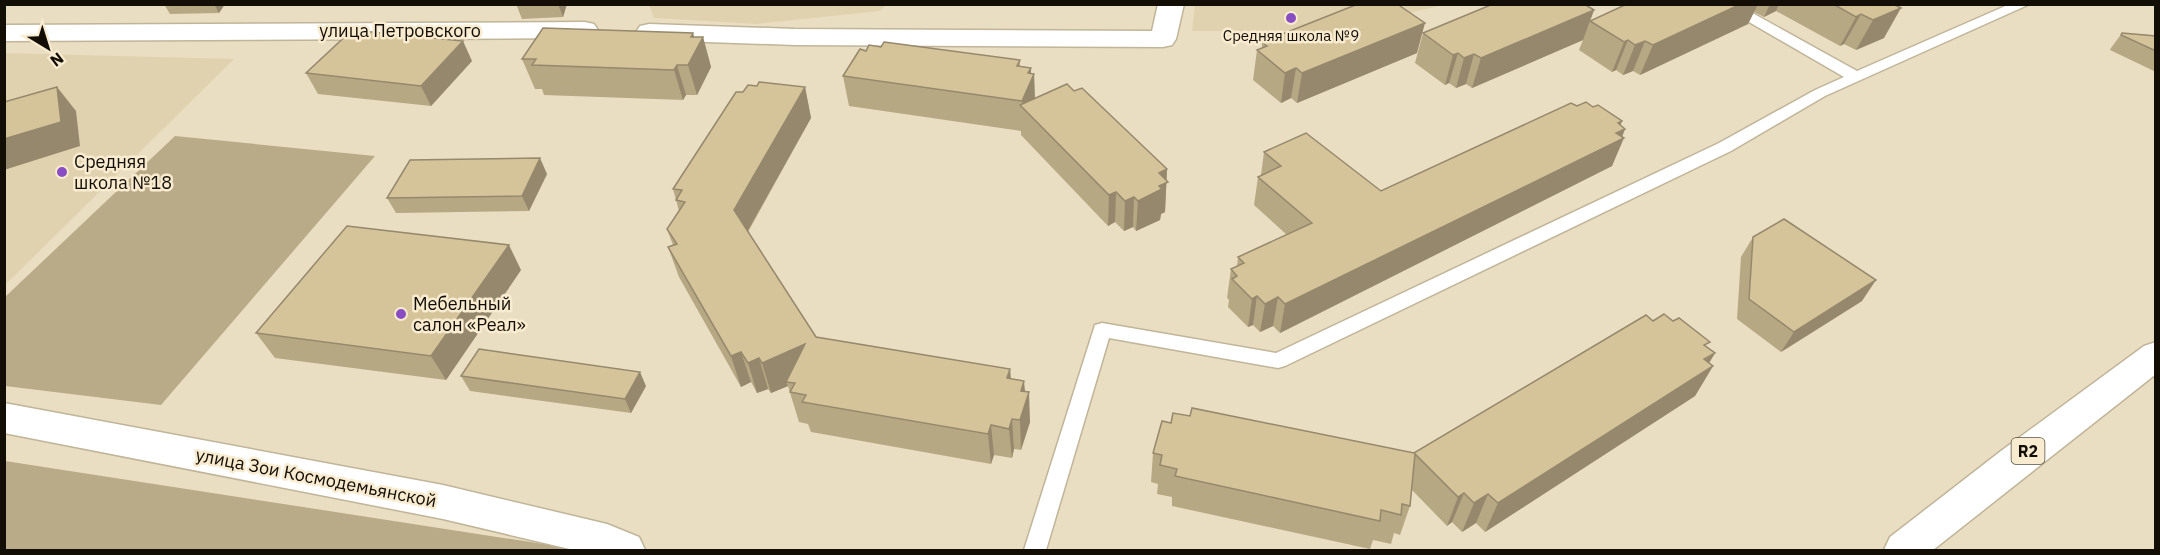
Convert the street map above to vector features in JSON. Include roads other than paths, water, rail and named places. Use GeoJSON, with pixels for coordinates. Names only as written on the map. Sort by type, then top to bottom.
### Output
{"type":"FeatureCollection","features":[{"type":"Feature","properties":{"kind":"street"},"geometry":{"type":"LineString","coordinates":[[313,32],[333,4]]}},
{"type":"Feature","properties":{"kind":"street"},"geometry":{"type":"LineString","coordinates":[[576,30],[582,4]]}},
{"type":"Feature","properties":{"kind":"street","name":"улица Петровского"},"geometry":{"type":"LineString","coordinates":[[4,33],[576,30],[795,37],[1163,39],[1171,4]]}},
{"type":"Feature","properties":{"kind":"street","name":"R2"},"geometry":{"type":"LineString","coordinates":[[1904,550],[2014,462],[2155,356]]}},
{"type":"Feature","properties":{"kind":"street","name":"улица Зои Космодемьянской"},"geometry":{"type":"LineString","coordinates":[[4,418],[443,502],[607,541],[625,550]]}},
{"type":"Feature","properties":{"kind":"lane"},"geometry":{"type":"LineString","coordinates":[[1725,4],[1856,77]]}},
{"type":"Feature","properties":{"kind":"lane"},"geometry":{"type":"LineString","coordinates":[[1035,550],[1102,330],[1278,361],[1725,147],[1820,93],[2023,4]]}},
{"type":"Feature","properties":{"kind":"place","name":"Средняя школа №9"},"geometry":{"type":"Point","coordinates":[1291,18]}},
{"type":"Feature","properties":{"kind":"place","name":"Средняя школа №18"},"geometry":{"type":"Point","coordinates":[62,172]}},
{"type":"Feature","properties":{"kind":"place","name":"Мебельный салон «Реал»"},"geometry":{"type":"Point","coordinates":[401,314]}}]}
